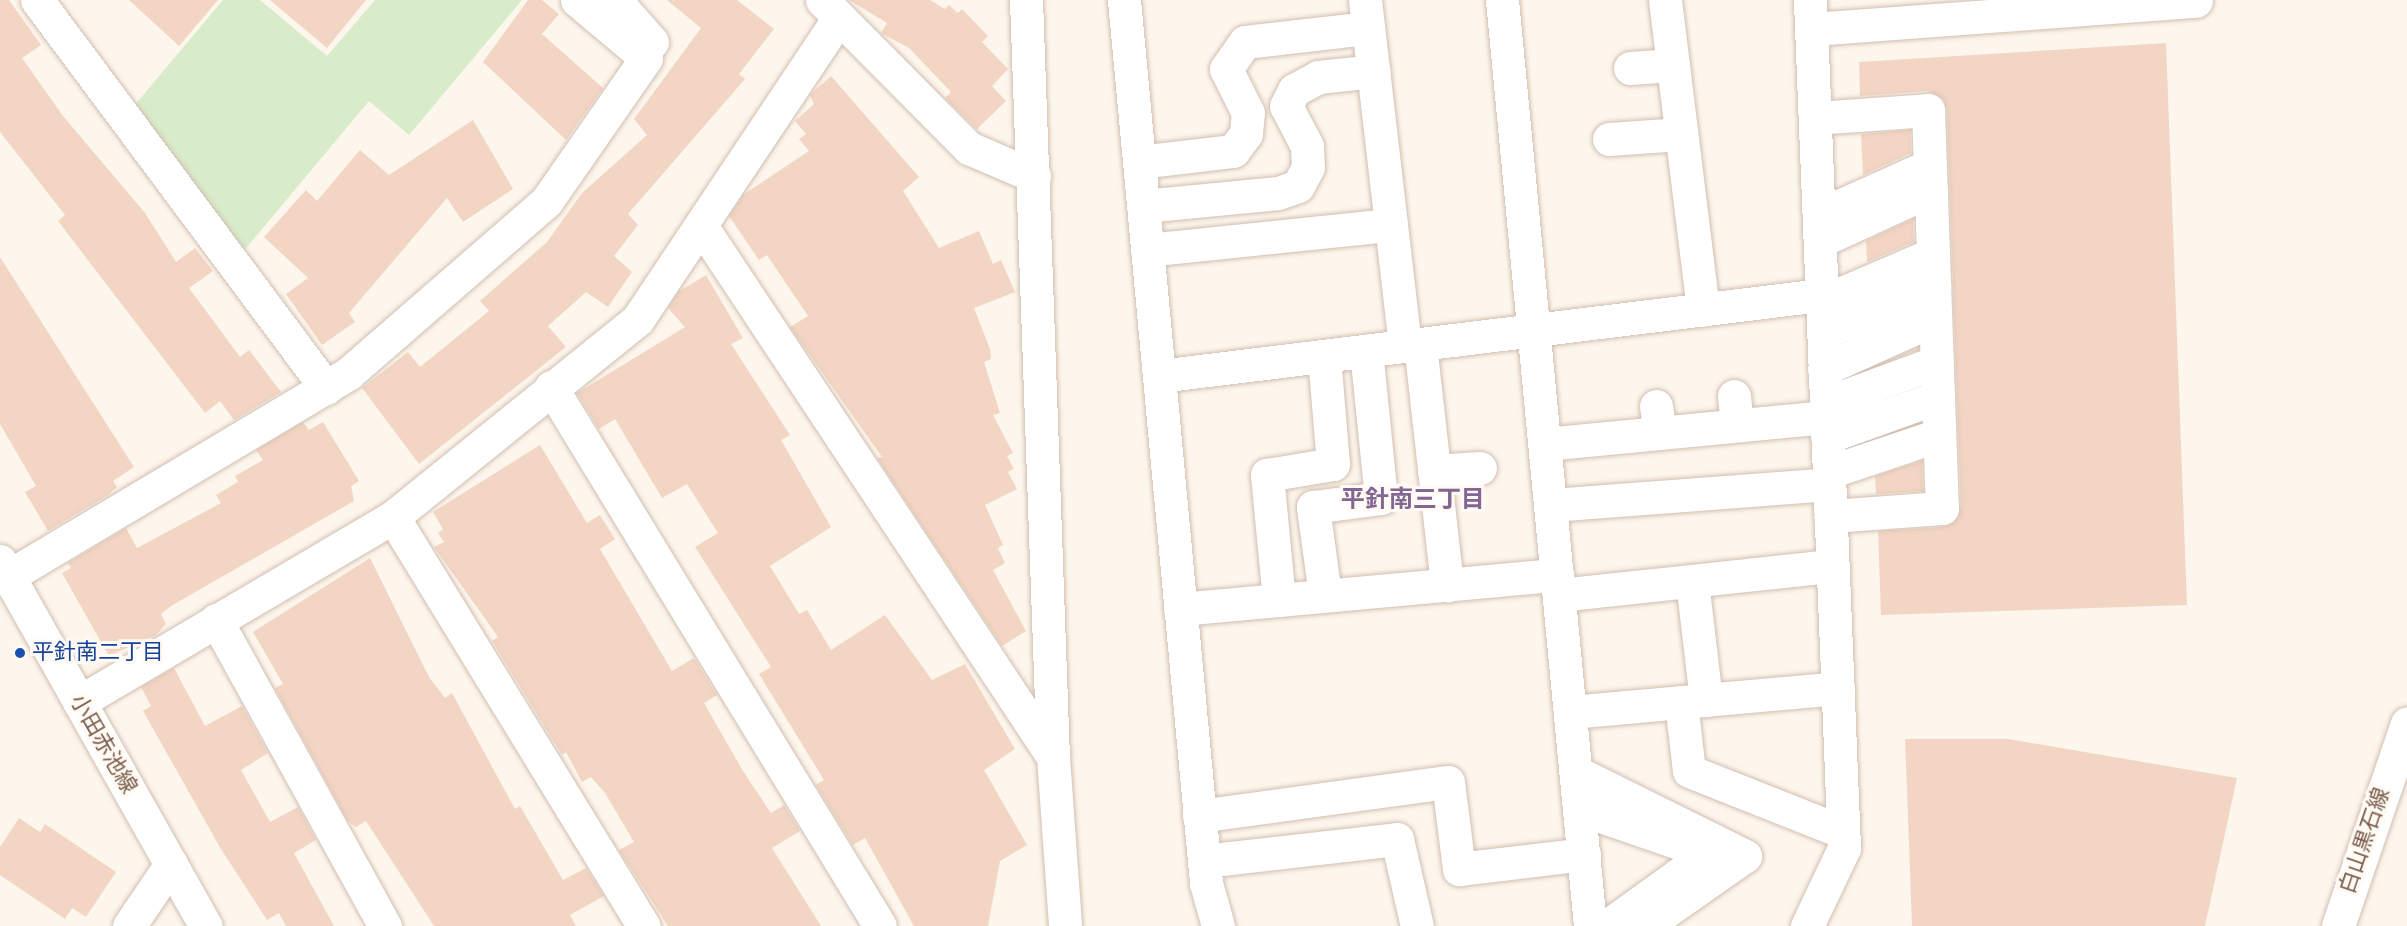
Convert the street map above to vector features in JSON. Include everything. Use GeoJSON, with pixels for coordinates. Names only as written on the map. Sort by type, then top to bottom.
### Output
{"type":"FeatureCollection","features":[{"type":"Feature","properties":{"kind":"street"},"geometry":{"type":"LineString","coordinates":[[37,0],[326,388]]}},
{"type":"Feature","properties":{"kind":"street"},"geometry":{"type":"LineString","coordinates":[[577,0],[646,58]]}},
{"type":"Feature","properties":{"kind":"street"},"geometry":{"type":"LineString","coordinates":[[4,568],[326,388],[546,202],[654,45],[615,0]]}},
{"type":"Feature","properties":{"kind":"street"},"geometry":{"type":"LineString","coordinates":[[1026,0],[1053,757],[1065,926]]}},
{"type":"Feature","properties":{"kind":"street"},"geometry":{"type":"LineString","coordinates":[[1124,0],[1199,816],[1204,861],[1218,926]]}},
{"type":"Feature","properties":{"kind":"street"},"geometry":{"type":"LineString","coordinates":[[1502,0],[1590,926]]}},
{"type":"Feature","properties":{"kind":"street"},"geometry":{"type":"LineString","coordinates":[[1665,0],[1703,310]]}},
{"type":"Feature","properties":{"kind":"street"},"geometry":{"type":"LineString","coordinates":[[1807,926],[1844,848],[1811,15],[2196,2]]}},
{"type":"Feature","properties":{"kind":"street"},"geometry":{"type":"LineString","coordinates":[[79,702],[393,518],[638,319],[702,227],[830,9],[969,148],[1034,177]]}},
{"type":"Feature","properties":{"kind":"street"},"geometry":{"type":"LineString","coordinates":[[1139,162],[1233,151],[1246,134],[1248,113],[1226,69],[1245,42],[1367,14],[1391,225],[1434,471],[1447,585]]}},
{"type":"Feature","properties":{"kind":"street"},"geometry":{"type":"LineString","coordinates":[[1630,68],[1673,65]]}},
{"type":"Feature","properties":{"kind":"street"},"geometry":{"type":"LineString","coordinates":[[1143,206],[1278,193],[1298,186],[1308,167],[1307,146],[1286,105],[1294,90],[1318,77],[1374,71]]}},
{"type":"Feature","properties":{"kind":"street"},"geometry":{"type":"LineString","coordinates":[[1551,505],[1829,491],[1942,508],[1928,110],[1815,118]]}},
{"type":"Feature","properties":{"kind":"street"},"geometry":{"type":"LineString","coordinates":[[1609,140],[1682,134]]}},
{"type":"Feature","properties":{"kind":"street"},"geometry":{"type":"LineString","coordinates":[[1821,275],[1931,190]]}},
{"type":"Feature","properties":{"kind":"street"},"geometry":{"type":"LineString","coordinates":[[1821,275],[1931,190]]}},
{"type":"Feature","properties":{"kind":"street"},"geometry":{"type":"LineString","coordinates":[[1147,250],[1241,253],[1318,244],[1391,225]]}},
{"type":"Feature","properties":{"kind":"street"},"geometry":{"type":"LineString","coordinates":[[702,227],[1053,757]]}},
{"type":"Feature","properties":{"kind":"street"},"geometry":{"type":"LineString","coordinates":[[1159,376],[1703,310],[1821,275],[1933,270]]}},
{"type":"Feature","properties":{"kind":"street"},"geometry":{"type":"LineString","coordinates":[[1824,369],[1935,318]]}},
{"type":"Feature","properties":{"kind":"street"},"geometry":{"type":"LineString","coordinates":[[1325,595],[1313,507],[1381,498],[1366,351]]}},
{"type":"Feature","properties":{"kind":"street"},"geometry":{"type":"LineString","coordinates":[[1279,600],[1267,475],[1333,464],[1324,356]]}},
{"type":"Feature","properties":{"kind":"street"},"geometry":{"type":"LineString","coordinates":[[1826,419],[1937,362]]}},
{"type":"Feature","properties":{"kind":"street"},"geometry":{"type":"LineString","coordinates":[[552,387],[880,926]]}},
{"type":"Feature","properties":{"kind":"street"},"geometry":{"type":"LineString","coordinates":[[1545,444],[1658,419],[1735,411],[1826,419],[1938,397]]}},
{"type":"Feature","properties":{"kind":"street"},"geometry":{"type":"LineString","coordinates":[[1829,491],[1939,435]]}},
{"type":"Feature","properties":{"kind":"street"},"geometry":{"type":"LineString","coordinates":[[1434,471],[1480,468]]}},
{"type":"Feature","properties":{"kind":"street"},"geometry":{"type":"LineString","coordinates":[[393,518],[644,926]]}},
{"type":"Feature","properties":{"kind":"street"},"geometry":{"type":"LineString","coordinates":[[1180,609],[1447,585],[1558,585],[1692,581],[1832,566]]}},
{"type":"Feature","properties":{"kind":"street","name":"小田赤池線"},"geometry":{"type":"LineString","coordinates":[[4,568],[206,926]]}},
{"type":"Feature","properties":{"kind":"street"},"geometry":{"type":"LineString","coordinates":[[1692,581],[1693,701],[1689,771],[1843,832]]}},
{"type":"Feature","properties":{"kind":"street"},"geometry":{"type":"LineString","coordinates":[[216,620],[385,926]]}},
{"type":"Feature","properties":{"kind":"street"},"geometry":{"type":"LineString","coordinates":[[1570,712],[1838,688]]}},
{"type":"Feature","properties":{"kind":"street","name":"白山黒石線"},"geometry":{"type":"LineString","coordinates":[[2338,926],[2407,723]]}},
{"type":"Feature","properties":{"kind":"street"},"geometry":{"type":"LineString","coordinates":[[1576,772],[1745,855],[1645,926]]}},
{"type":"Feature","properties":{"kind":"street"},"geometry":{"type":"LineString","coordinates":[[1199,816],[1448,782],[1459,869],[1584,854]]}},
{"type":"Feature","properties":{"kind":"street"},"geometry":{"type":"LineString","coordinates":[[1580,809],[1708,853],[1607,926]]}},
{"type":"Feature","properties":{"kind":"street"},"geometry":{"type":"LineString","coordinates":[[1204,861],[1397,839],[1417,926]]}},
{"type":"Feature","properties":{"kind":"street"},"geometry":{"type":"LineString","coordinates":[[129,926],[171,864]]}},
{"type":"Feature","properties":{"kind":"green space"},"geometry":{"type":"Polygon","coordinates":[[[223,0],[260,0],[327,56],[375,0],[522,0],[409,135],[369,101],[243,252],[134,106],[223,0]]]}},
{"type":"Feature","properties":{"kind":"building"},"geometry":{"type":"Polygon","coordinates":[[[0,0],[9,0],[41,45],[22,58],[63,116],[145,213],[176,262],[195,248],[213,271],[189,288],[240,357],[249,350],[281,392],[234,420],[220,401],[205,413],[58,221],[65,215],[0,132],[0,0]]]}},
{"type":"Feature","properties":{"kind":"building"},"geometry":{"type":"Polygon","coordinates":[[[129,0],[218,0],[179,46],[129,0]]]}},
{"type":"Feature","properties":{"kind":"building"},"geometry":{"type":"Polygon","coordinates":[[[270,0],[366,0],[327,48],[270,0]]]}},
{"type":"Feature","properties":{"kind":"building"},"geometry":{"type":"Polygon","coordinates":[[[528,0],[542,0],[559,14],[542,34],[603,88],[566,140],[483,62],[528,0]]]}},
{"type":"Feature","properties":{"kind":"building"},"geometry":{"type":"Polygon","coordinates":[[[667,0],[737,0],[774,29],[739,74],[745,79],[628,214],[638,225],[614,256],[632,272],[608,307],[586,292],[548,326],[566,347],[419,464],[362,388],[408,352],[420,367],[489,311],[480,301],[547,242],[582,193],[647,135],[634,119],[701,28],[667,0]]]}},
{"type":"Feature","properties":{"kind":"building"},"geometry":{"type":"Polygon","coordinates":[[[849,0],[930,0],[945,9],[949,5],[958,13],[962,9],[988,36],[982,42],[1008,69],[992,86],[1006,101],[977,129],[945,98],[951,92],[909,48],[881,33],[887,23],[849,0]]]}},
{"type":"Feature","properties":{"kind":"building"},"geometry":{"type":"Polygon","coordinates":[[[2166,43],[2187,605],[1881,615],[1878,531],[1944,527],[1953,523],[1961,508],[1947,109],[1943,99],[1927,91],[1860,96],[1859,62],[2166,43]]]}},
{"type":"Feature","properties":{"kind":"building"},"geometry":{"type":"Polygon","coordinates":[[[831,76],[919,177],[903,191],[939,248],[979,231],[993,264],[1001,260],[1015,292],[974,308],[990,349],[991,359],[984,362],[1000,413],[993,415],[1013,453],[1007,456],[1014,469],[1008,472],[1017,489],[985,505],[1003,545],[998,548],[1005,563],[993,570],[1026,631],[1002,646],[877,458],[882,457],[790,327],[808,316],[767,255],[759,260],[729,216],[743,195],[809,151],[799,139],[806,134],[795,121],[814,104],[810,95],[831,76]]]}},
{"type":"Feature","properties":{"kind":"building"},"geometry":{"type":"Polygon","coordinates":[[[473,120],[513,189],[463,222],[447,198],[349,313],[355,322],[322,345],[286,294],[308,278],[264,237],[306,190],[317,201],[360,150],[389,175],[473,120]]]}},
{"type":"Feature","properties":{"kind":"building"},"geometry":{"type":"Polygon","coordinates":[[[1910,130],[1911,153],[1863,175],[1861,134],[1910,130]]]}},
{"type":"Feature","properties":{"kind":"building"},"geometry":{"type":"Polygon","coordinates":[[[1913,219],[1914,242],[1867,262],[1866,241],[1913,219]]]}},
{"type":"Feature","properties":{"kind":"building"},"geometry":{"type":"Polygon","coordinates":[[[0,257],[134,467],[113,481],[117,487],[108,495],[48,531],[25,492],[36,486],[0,424],[0,257]]]}},
{"type":"Feature","properties":{"kind":"building"},"geometry":{"type":"Polygon","coordinates":[[[706,275],[743,338],[731,344],[790,435],[781,440],[831,527],[770,566],[799,614],[807,610],[831,650],[885,615],[932,680],[965,664],[1015,749],[984,770],[1027,845],[1000,861],[988,926],[914,926],[865,838],[853,845],[816,785],[824,780],[759,674],[771,667],[695,547],[718,533],[687,484],[662,498],[615,419],[599,429],[577,393],[685,327],[668,308],[678,292],[706,275]]]}},
{"type":"Feature","properties":{"kind":"building"},"geometry":{"type":"Polygon","coordinates":[[[303,422],[309,430],[323,422],[359,481],[351,486],[354,501],[171,606],[161,614],[166,624],[156,635],[109,656],[62,573],[71,568],[68,563],[126,528],[137,548],[221,503],[216,495],[238,482],[235,476],[263,460],[256,450],[303,422]]]}},
{"type":"Feature","properties":{"kind":"building"},"geometry":{"type":"Polygon","coordinates":[[[540,445],[587,523],[600,515],[615,539],[600,549],[672,671],[694,658],[717,695],[704,703],[743,771],[771,813],[784,805],[800,831],[772,848],[821,926],[668,926],[619,850],[634,842],[605,793],[591,777],[582,782],[566,752],[562,755],[492,641],[498,637],[434,547],[444,542],[438,533],[443,529],[433,512],[540,445]]]}},
{"type":"Feature","properties":{"kind":"building"},"geometry":{"type":"Polygon","coordinates":[[[1922,461],[1923,491],[1876,494],[1875,476],[1922,461]]]}},
{"type":"Feature","properties":{"kind":"building"},"geometry":{"type":"Polygon","coordinates":[[[370,558],[429,677],[445,698],[452,693],[515,809],[520,806],[563,880],[586,868],[604,896],[570,915],[576,926],[434,926],[366,821],[356,827],[348,821],[275,688],[283,684],[253,632],[370,558]]]}},
{"type":"Feature","properties":{"kind":"building"},"geometry":{"type":"Polygon","coordinates":[[[174,668],[205,726],[242,706],[268,753],[241,770],[270,822],[298,807],[316,840],[294,853],[334,926],[286,926],[279,913],[267,920],[221,849],[143,711],[151,706],[141,687],[174,668]]]}},
{"type":"Feature","properties":{"kind":"building"},"geometry":{"type":"Polygon","coordinates":[[[1905,739],[2008,739],[2237,778],[2205,926],[1912,926],[1905,739]]]}},
{"type":"Feature","properties":{"kind":"building"},"geometry":{"type":"Polygon","coordinates":[[[19,818],[40,832],[45,824],[116,872],[86,917],[72,908],[65,919],[0,875],[0,847],[19,818]]]}},
{"type":"Feature","properties":{"kind":"place","name":"平針南二丁目"},"geometry":{"type":"Point","coordinates":[20,653]}},
{"type":"Feature","properties":{"kind":"district","name":"平針南三丁目"},"geometry":{"type":"Point","coordinates":[1413,501]}}]}
